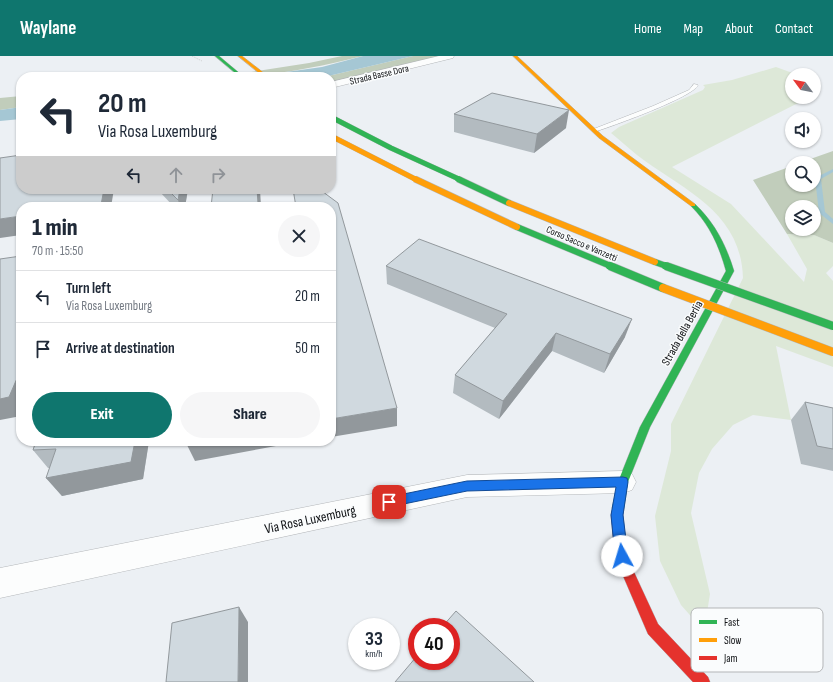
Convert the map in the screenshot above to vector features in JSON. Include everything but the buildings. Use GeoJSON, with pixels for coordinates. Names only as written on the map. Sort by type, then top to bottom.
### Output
{"type":"FeatureCollection","features":[{"type":"Feature","properties":{"kind":"main road"},"geometry":{"type":"LineString","coordinates":[[217,56],[236,72]]}},
{"type":"Feature","properties":{"kind":"main road"},"geometry":{"type":"LineString","coordinates":[[240,56],[260,72]]}},
{"type":"Feature","properties":{"kind":"main road","name":"Strada della Berlia"},"geometry":{"type":"LineString","coordinates":[[515,56],[594,130],[625,156],[695,206],[710,224],[722,242],[728,256],[730,271],[645,427],[623,482],[617,515],[622,556],[653,629],[691,669]]}},
{"type":"Feature","properties":{"kind":"main road","name":"Corso Sacco e Vanzetti"},"geometry":{"type":"LineString","coordinates":[[336,120],[428,166],[584,234],[685,273],[833,326]]}},
{"type":"Feature","properties":{"kind":"main road","name":"Corso Sacco e Vanzetti"},"geometry":{"type":"LineString","coordinates":[[336,139],[432,188],[566,249],[833,352]]}},
{"type":"Feature","properties":{"kind":"main road","name":"Strada della Berlia"},"geometry":{"type":"LineString","coordinates":[[694,672],[703,682]]}},
{"type":"Feature","properties":{"kind":"street","name":"Strada Basse Dora"},"geometry":{"type":"LineString","coordinates":[[336,84],[450,56]]}},
{"type":"Feature","properties":{"kind":"street","name":"Via Rosa Luxemburg"},"geometry":{"type":"LineString","coordinates":[[0,583],[467,486],[623,482]]}},
{"type":"Feature","properties":{"kind":"lane"},"geometry":{"type":"LineString","coordinates":[[594,130],[616,124],[653,108],[691,91],[696,85]]}},
{"type":"Feature","properties":{"kind":"green space"},"geometry":{"type":"Polygon","coordinates":[[[342,56],[363,56],[285,72],[251,72],[342,56]]]}},
{"type":"Feature","properties":{"kind":"green space"},"geometry":{"type":"Polygon","coordinates":[[[413,56],[441,56],[336,81],[336,74],[413,56]]]}},
{"type":"Feature","properties":{"kind":"green space"},"geometry":{"type":"Polygon","coordinates":[[[776,67],[785,70],[785,104],[796,104],[672,167],[731,204],[804,282],[807,269],[788,236],[816,236],[833,243],[833,266],[826,273],[833,281],[833,367],[776,346],[791,420],[753,415],[733,425],[712,449],[699,473],[691,513],[710,594],[708,608],[691,608],[691,616],[681,605],[660,561],[655,516],[671,451],[671,424],[743,278],[740,255],[732,235],[721,219],[706,204],[637,155],[611,133],[619,127],[703,90],[705,87],[703,85],[732,80],[776,67]]]}},
{"type":"Feature","properties":{"kind":"green space"},"geometry":{"type":"Polygon","coordinates":[[[16,96],[16,108],[0,110],[0,98],[16,96]]]}},
{"type":"Feature","properties":{"kind":"green space"},"geometry":{"type":"Polygon","coordinates":[[[833,151],[833,243],[816,236],[821,236],[821,200],[785,200],[785,231],[753,180],[785,169],[785,192],[821,192],[821,156],[819,156],[833,151]]]}},
{"type":"Feature","properties":{"kind":"water"},"geometry":{"type":"Polygon","coordinates":[[[363,56],[413,56],[336,74],[336,72],[286,72],[322,67],[363,56]]]}},
{"type":"Feature","properties":{"kind":"water"},"geometry":{"type":"Polygon","coordinates":[[[16,108],[16,119],[0,121],[0,110],[16,108]]]}},
{"type":"Feature","properties":{"kind":"waterway"},"geometry":{"type":"LineString","coordinates":[[833,170],[818,178],[822,213],[833,222]]}},
{"type":"Feature","properties":{"kind":"traffic: fast"},"geometry":{"type":"LineString","coordinates":[[217,56],[236,72]]}},
{"type":"Feature","properties":{"kind":"traffic: fast"},"geometry":{"type":"LineString","coordinates":[[336,120],[391,148],[509,203]]}},
{"type":"Feature","properties":{"kind":"traffic: fast"},"geometry":{"type":"LineString","coordinates":[[618,508],[623,482],[645,427],[730,271],[717,235],[707,219],[693,205]]}},
{"type":"Feature","properties":{"kind":"traffic: fast"},"geometry":{"type":"LineString","coordinates":[[517,227],[663,288]]}},
{"type":"Feature","properties":{"kind":"traffic: fast"},"geometry":{"type":"LineString","coordinates":[[655,262],[833,326]]}},
{"type":"Feature","properties":{"kind":"traffic: slow"},"geometry":{"type":"LineString","coordinates":[[240,56],[261,72]]}},
{"type":"Feature","properties":{"kind":"traffic: slow"},"geometry":{"type":"LineString","coordinates":[[515,56],[601,137],[693,205]]}},
{"type":"Feature","properties":{"kind":"traffic: slow"},"geometry":{"type":"LineString","coordinates":[[336,139],[408,176],[517,227]]}},
{"type":"Feature","properties":{"kind":"traffic: slow"},"geometry":{"type":"LineString","coordinates":[[509,203],[655,262]]}},
{"type":"Feature","properties":{"kind":"traffic: slow"},"geometry":{"type":"LineString","coordinates":[[663,288],[833,352]]}},
{"type":"Feature","properties":{"kind":"traffic: jam"},"geometry":{"type":"LineString","coordinates":[[618,508],[617,515],[621,557],[653,629],[691,669]]}},
{"type":"Feature","properties":{"kind":"traffic: jam"},"geometry":{"type":"LineString","coordinates":[[694,672],[703,682]]}},
{"type":"Feature","properties":{"kind":"route"},"geometry":{"type":"LineString","coordinates":[[389,502],[467,486],[623,482],[617,515],[622,556]]}}]}
